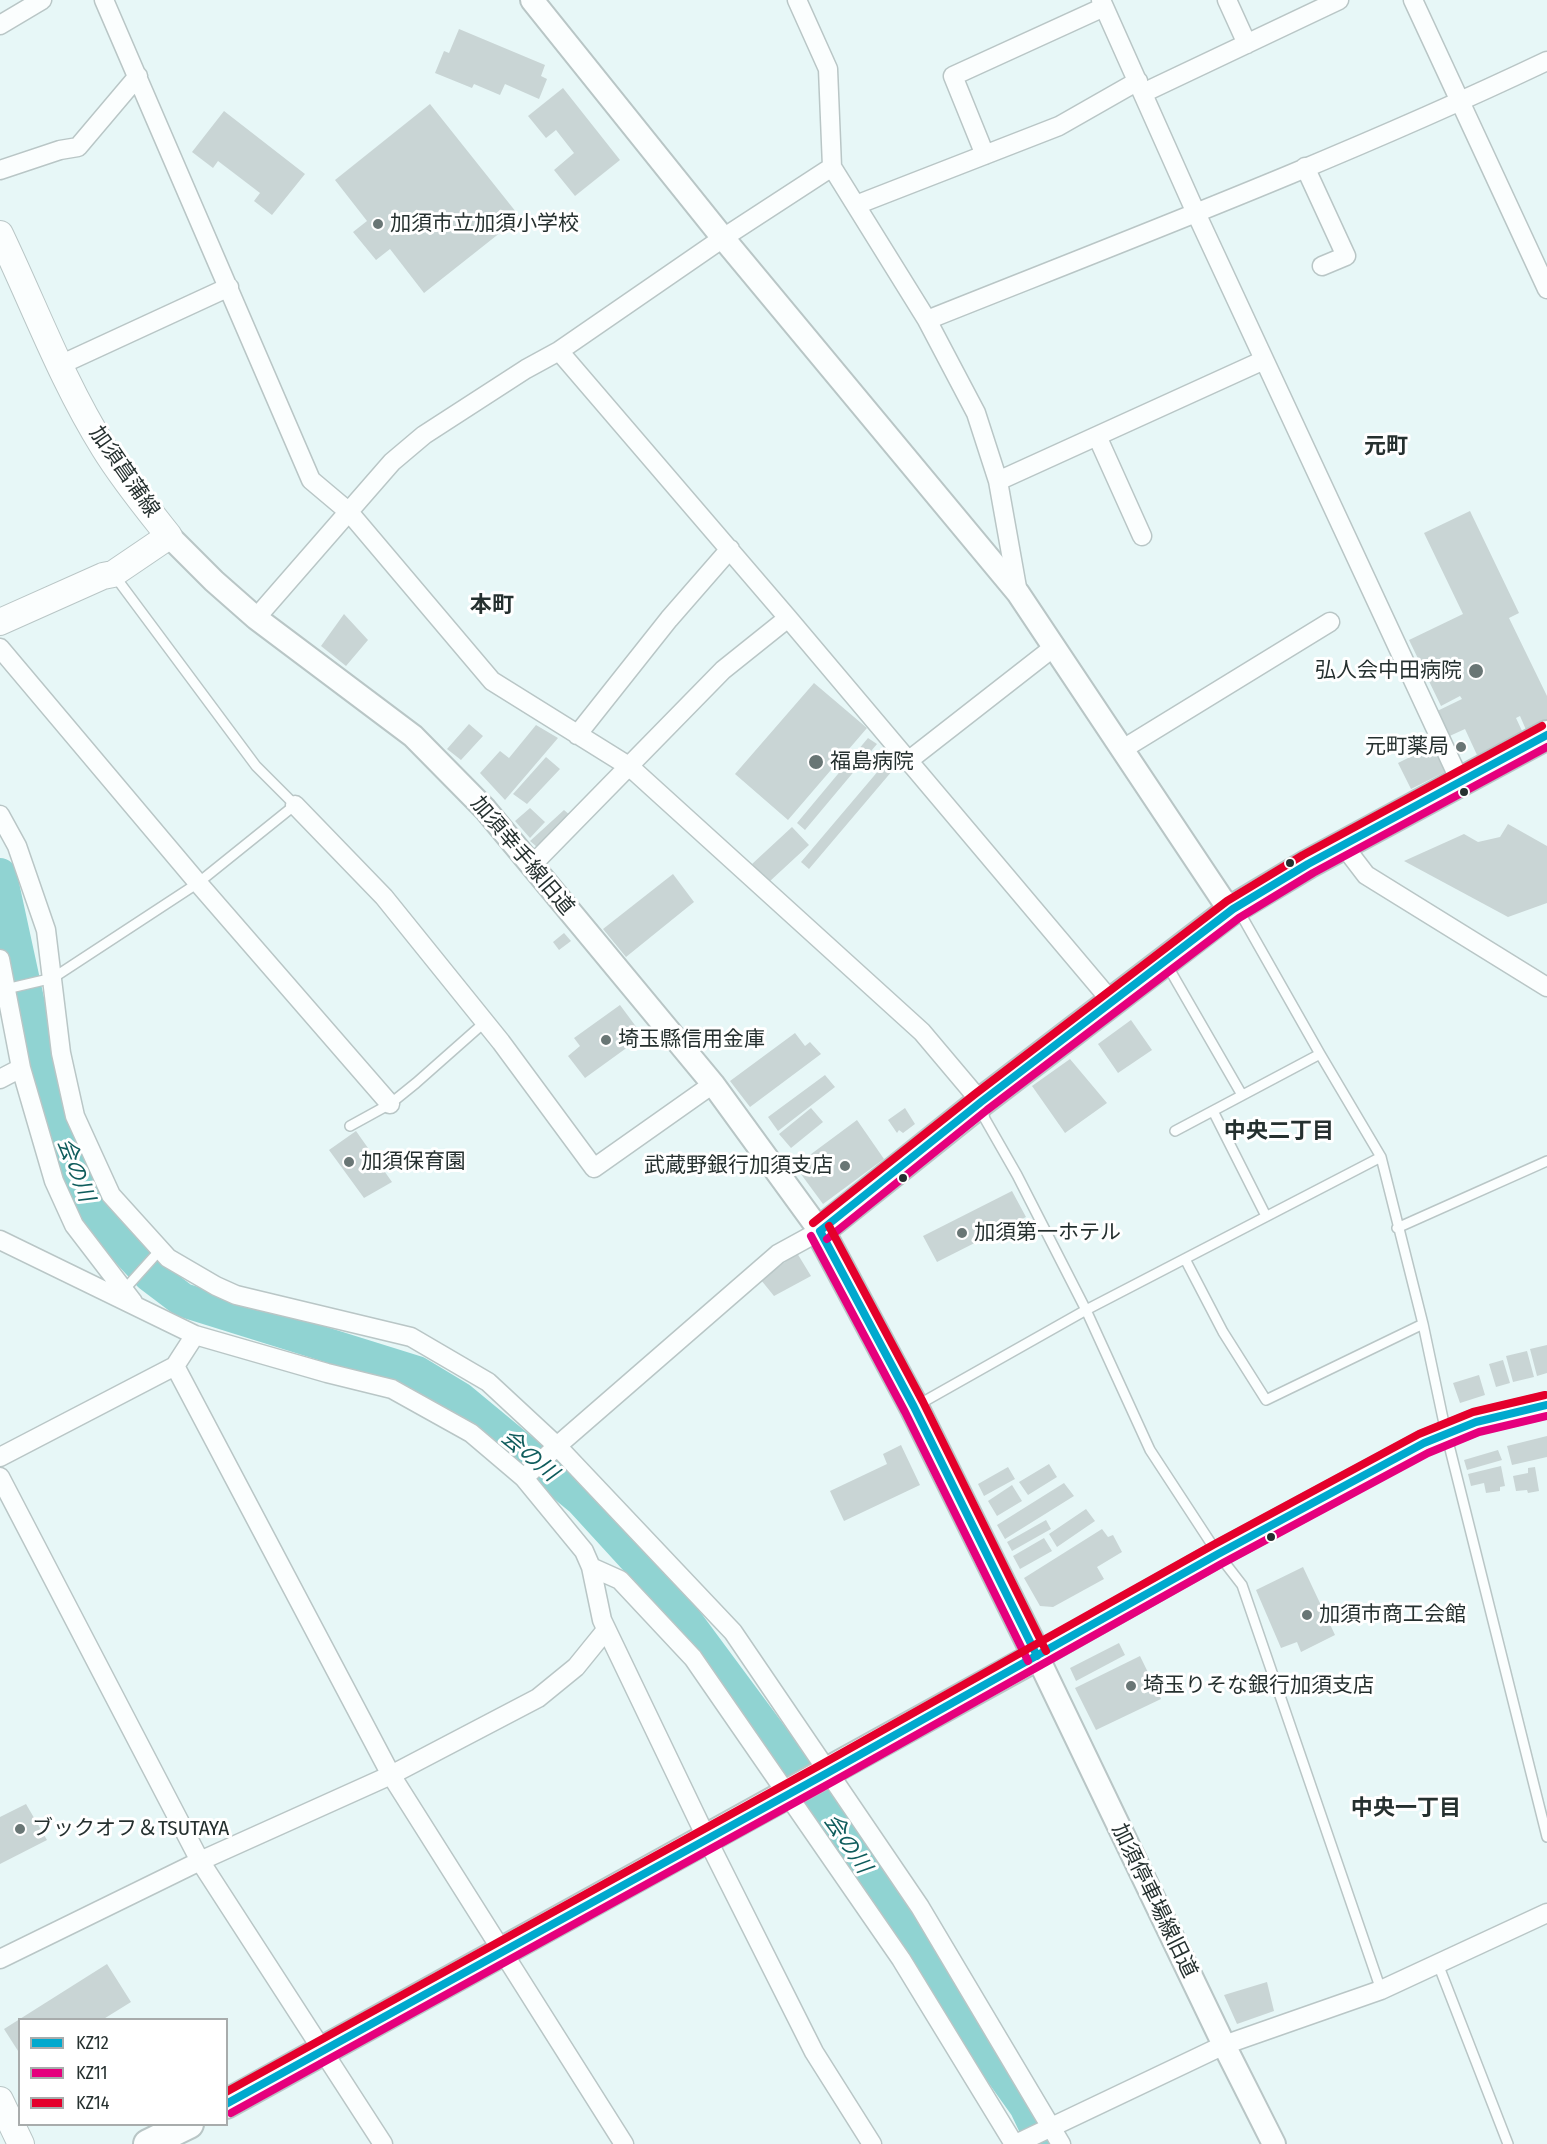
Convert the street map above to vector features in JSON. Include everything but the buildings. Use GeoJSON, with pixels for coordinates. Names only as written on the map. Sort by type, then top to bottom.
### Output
{"type":"FeatureCollection","features":[{"type":"Feature","properties":{"kind":"main road","name":"加須菖蒲線"},"geometry":{"type":"LineString","coordinates":[[0,234],[60,365],[104,447],[129,485],[169,536],[113,574],[103,576],[0,622]]}},
{"type":"Feature","properties":{"kind":"main road"},"geometry":{"type":"LineString","coordinates":[[1037,1656],[914,1407],[820,1231],[981,1102],[1233,909],[1255,894],[1343,845],[1547,735]]}},
{"type":"Feature","properties":{"kind":"main road"},"geometry":{"type":"LineString","coordinates":[[228,2102],[707,1839],[1218,1554],[1424,1443],[1476,1422],[1547,1405]]}},
{"type":"Feature","properties":{"kind":"main road"},"geometry":{"type":"LineString","coordinates":[[0,2100],[21,2144]]}},
{"type":"Feature","properties":{"kind":"main road"},"geometry":{"type":"LineString","coordinates":[[148,2144],[185,2126]]}},
{"type":"Feature","properties":{"kind":"street"},"geometry":{"type":"LineString","coordinates":[[0,25],[42,0]]}},
{"type":"Feature","properties":{"kind":"street"},"geometry":{"type":"LineString","coordinates":[[104,0],[311,480],[349,512],[492,681],[630,767],[922,1032],[981,1102]]}},
{"type":"Feature","properties":{"kind":"street"},"geometry":{"type":"LineString","coordinates":[[532,0],[723,238],[1018,593],[1222,899],[1233,909]]}},
{"type":"Feature","properties":{"kind":"street"},"geometry":{"type":"LineString","coordinates":[[797,0],[828,69],[832,167],[927,320],[976,413],[998,481],[1018,593]]}},
{"type":"Feature","properties":{"kind":"street"},"geometry":{"type":"LineString","coordinates":[[1227,0],[1247,44]]}},
{"type":"Feature","properties":{"kind":"street"},"geometry":{"type":"LineString","coordinates":[[856,205],[1059,126],[1141,87],[1247,44],[1339,0]]}},
{"type":"Feature","properties":{"kind":"street"},"geometry":{"type":"LineString","coordinates":[[1413,0],[1547,289]]}},
{"type":"Feature","properties":{"kind":"street"},"geometry":{"type":"LineString","coordinates":[[985,155],[953,76],[1103,4],[1196,213],[1460,781]]}},
{"type":"Feature","properties":{"kind":"street"},"geometry":{"type":"LineString","coordinates":[[927,320],[1196,213],[1459,103],[1547,61]]}},
{"type":"Feature","properties":{"kind":"street"},"geometry":{"type":"LineString","coordinates":[[0,170],[60,150],[78,147],[138,76]]}},
{"type":"Feature","properties":{"kind":"street"},"geometry":{"type":"LineString","coordinates":[[256,618],[392,462],[423,435],[526,369],[559,351],[723,238],[832,167]]}},
{"type":"Feature","properties":{"kind":"street"},"geometry":{"type":"LineString","coordinates":[[1305,167],[1346,256],[1322,266]]}},
{"type":"Feature","properties":{"kind":"street"},"geometry":{"type":"LineString","coordinates":[[60,365],[229,286]]}},
{"type":"Feature","properties":{"kind":"street"},"geometry":{"type":"LineString","coordinates":[[559,351],[730,549],[1112,1002]]}},
{"type":"Feature","properties":{"kind":"street"},"geometry":{"type":"LineString","coordinates":[[998,481],[1264,360]]}},
{"type":"Feature","properties":{"kind":"street"},"geometry":{"type":"LineString","coordinates":[[1097,436],[1142,536]]}},
{"type":"Feature","properties":{"kind":"street","name":"加須幸手線旧道"},"geometry":{"type":"LineString","coordinates":[[169,536],[214,581],[256,618],[413,736],[485,809],[713,1084],[820,1231]]}},
{"type":"Feature","properties":{"kind":"street"},"geometry":{"type":"LineString","coordinates":[[577,735],[669,619],[730,549]]}},
{"type":"Feature","properties":{"kind":"street"},"geometry":{"type":"LineString","coordinates":[[532,865],[723,670],[788,618]]}},
{"type":"Feature","properties":{"kind":"street"},"geometry":{"type":"LineString","coordinates":[[1123,750],[1330,622]]}},
{"type":"Feature","properties":{"kind":"street"},"geometry":{"type":"LineString","coordinates":[[908,761],[1054,647]]}},
{"type":"Feature","properties":{"kind":"street"},"geometry":{"type":"LineString","coordinates":[[0,648],[198,883],[390,1104]]}},
{"type":"Feature","properties":{"kind":"street"},"geometry":{"type":"LineString","coordinates":[[295,806],[384,897],[485,1022],[594,1168],[713,1084]]}},
{"type":"Feature","properties":{"kind":"street"},"geometry":{"type":"LineString","coordinates":[[0,815],[17,846],[46,930],[61,1053],[75,1116],[111,1195],[168,1258],[216,1286],[236,1295],[411,1336],[488,1382],[558,1446],[733,1632],[901,1959],[1015,2144],[1224,2045],[1381,1990],[1547,1913]]}},
{"type":"Feature","properties":{"kind":"street"},"geometry":{"type":"LineString","coordinates":[[1343,845],[1366,875],[1547,987]]}},
{"type":"Feature","properties":{"kind":"street"},"geometry":{"type":"LineString","coordinates":[[0,959],[21,1068],[54,1181],[74,1225],[136,1306]]}},
{"type":"Feature","properties":{"kind":"street"},"geometry":{"type":"LineString","coordinates":[[0,1079],[21,1068]]}},
{"type":"Feature","properties":{"kind":"street"},"geometry":{"type":"LineString","coordinates":[[524,1478],[778,1254],[820,1231]]}},
{"type":"Feature","properties":{"kind":"street"},"geometry":{"type":"LineString","coordinates":[[0,1240],[195,1335],[392,1389],[471,1433],[524,1478],[584,1551],[591,1566],[606,1630],[707,1839],[814,2052],[872,2144]]}},
{"type":"Feature","properties":{"kind":"street"},"geometry":{"type":"LineString","coordinates":[[0,1457],[175,1366],[195,1335]]}},
{"type":"Feature","properties":{"kind":"street"},"geometry":{"type":"LineString","coordinates":[[175,1366],[391,1775],[624,2144]]}},
{"type":"Feature","properties":{"kind":"street"},"geometry":{"type":"LineString","coordinates":[[0,1478],[200,1861],[383,2144]]}},
{"type":"Feature","properties":{"kind":"street"},"geometry":{"type":"LineString","coordinates":[[591,1566],[620,1580],[809,1782],[920,1907],[1061,2144]]}},
{"type":"Feature","properties":{"kind":"street"},"geometry":{"type":"LineString","coordinates":[[0,1959],[200,1861],[391,1775],[538,1698],[576,1667],[606,1630]]}},
{"type":"Feature","properties":{"kind":"street","name":"加須停車場線旧道"},"geometry":{"type":"LineString","coordinates":[[1037,1656],[1274,2144]]}},
{"type":"Feature","properties":{"kind":"lane"},"geometry":{"type":"LineString","coordinates":[[6,989],[53,978],[198,883],[295,806],[256,766],[113,574]]}},
{"type":"Feature","properties":{"kind":"lane"},"geometry":{"type":"LineString","coordinates":[[1233,909],[1244,920],[1381,1157],[1397,1228],[1423,1324],[1446,1433],[1547,1837]]}},
{"type":"Feature","properties":{"kind":"lane"},"geometry":{"type":"LineString","coordinates":[[1165,962],[1242,1095]]}},
{"type":"Feature","properties":{"kind":"lane"},"geometry":{"type":"LineString","coordinates":[[350,1126],[390,1104],[485,1022]]}},
{"type":"Feature","properties":{"kind":"lane"},"geometry":{"type":"LineString","coordinates":[[1175,1131],[1320,1054]]}},
{"type":"Feature","properties":{"kind":"lane"},"geometry":{"type":"LineString","coordinates":[[981,1102],[985,1119],[1017,1175],[1086,1310],[1150,1450],[1218,1554],[1242,1585],[1381,1990]]}},
{"type":"Feature","properties":{"kind":"lane"},"geometry":{"type":"LineString","coordinates":[[1213,1111],[1266,1216]]}},
{"type":"Feature","properties":{"kind":"lane"},"geometry":{"type":"LineString","coordinates":[[914,1407],[1086,1310],[1381,1157]]}},
{"type":"Feature","properties":{"kind":"lane"},"geometry":{"type":"LineString","coordinates":[[1397,1228],[1547,1161]]}},
{"type":"Feature","properties":{"kind":"lane"},"geometry":{"type":"LineString","coordinates":[[124,1290],[160,1250]]}},
{"type":"Feature","properties":{"kind":"lane"},"geometry":{"type":"LineString","coordinates":[[1185,1259],[1223,1332],[1266,1400],[1423,1324]]}},
{"type":"Feature","properties":{"kind":"lane"},"geometry":{"type":"LineString","coordinates":[[1438,1964],[1508,2144]]}},
{"type":"Feature","properties":{"kind":"waterway","name":"会の川"},"geometry":{"type":"LineString","coordinates":[[0,875],[35,1036],[67,1163],[89,1209],[150,1275],[183,1300],[417,1373],[460,1399],[582,1500],[657,1582],[791,1763],[948,1997],[1026,2106],[1044,2144]]}},
{"type":"Feature","properties":{"kind":"transit line","name":"KZ14"},"geometry":{"type":"LineString","coordinates":[[813,1223],[975,1094],[1227,901],[1303,855],[1542,726]]}},
{"type":"Feature","properties":{"kind":"transit line","name":"KZ12"},"geometry":{"type":"LineString","coordinates":[[820,1231],[981,1102],[1233,909],[1308,864],[1547,735]]}},
{"type":"Feature","properties":{"kind":"transit line","name":"KZ11"},"geometry":{"type":"LineString","coordinates":[[827,1239],[987,1110],[1239,918],[1313,873],[1547,747]]}},
{"type":"Feature","properties":{"kind":"transit line","name":"KZ14"},"geometry":{"type":"LineString","coordinates":[[829,1226],[923,1402],[1046,1651]]}},
{"type":"Feature","properties":{"kind":"transit line","name":"KZ12"},"geometry":{"type":"LineString","coordinates":[[820,1231],[914,1407],[1037,1656]]}},
{"type":"Feature","properties":{"kind":"transit line","name":"KZ11"},"geometry":{"type":"LineString","coordinates":[[811,1236],[905,1412],[1028,1661]]}},
{"type":"Feature","properties":{"kind":"transit line","name":"KZ14"},"geometry":{"type":"LineString","coordinates":[[228,2091],[824,1763],[1213,1545],[1419,1434],[1473,1412],[1545,1395]]}},
{"type":"Feature","properties":{"kind":"transit line","name":"KZ12"},"geometry":{"type":"LineString","coordinates":[[228,2103],[829,1772],[1218,1554],[1424,1443],[1476,1422],[1547,1405]]}},
{"type":"Feature","properties":{"kind":"transit line","name":"KZ11"},"geometry":{"type":"LineString","coordinates":[[231,2113],[834,1781],[1223,1563],[1428,1453],[1479,1432],[1547,1416]]}},
{"type":"Feature","properties":{"kind":"place","name":"加須市立加須小学校"},"geometry":{"type":"Point","coordinates":[378,224]}},
{"type":"Feature","properties":{"kind":"place","name":"弘人会中田病院"},"geometry":{"type":"Point","coordinates":[1476,671]}},
{"type":"Feature","properties":{"kind":"place","name":"元町薬局"},"geometry":{"type":"Point","coordinates":[1461,747]}},
{"type":"Feature","properties":{"kind":"place","name":"福島病院"},"geometry":{"type":"Point","coordinates":[816,762]}},
{"type":"Feature","properties":{"kind":"place","name":"埼玉縣信用金庫"},"geometry":{"type":"Point","coordinates":[606,1040]}},
{"type":"Feature","properties":{"kind":"place","name":"加須保育園"},"geometry":{"type":"Point","coordinates":[349,1162]}},
{"type":"Feature","properties":{"kind":"place","name":"武蔵野銀行加須支店"},"geometry":{"type":"Point","coordinates":[845,1166]}},
{"type":"Feature","properties":{"kind":"place","name":"加須第一ホテル"},"geometry":{"type":"Point","coordinates":[962,1233]}},
{"type":"Feature","properties":{"kind":"place","name":"加須市商工会館"},"geometry":{"type":"Point","coordinates":[1307,1615]}},
{"type":"Feature","properties":{"kind":"place","name":"埼玉りそな銀行加須支店"},"geometry":{"type":"Point","coordinates":[1131,1686]}},
{"type":"Feature","properties":{"kind":"place","name":"ブックオフ＆TSUTAYA"},"geometry":{"type":"Point","coordinates":[20,1829]}},
{"type":"Feature","properties":{"kind":"district","name":"元町"},"geometry":{"type":"Point","coordinates":[1386,447]}},
{"type":"Feature","properties":{"kind":"district","name":"本町"},"geometry":{"type":"Point","coordinates":[492,606]}},
{"type":"Feature","properties":{"kind":"district","name":"中央二丁目"},"geometry":{"type":"Point","coordinates":[1279,1132]}},
{"type":"Feature","properties":{"kind":"district","name":"中央一丁目"},"geometry":{"type":"Point","coordinates":[1406,1809]}}]}
